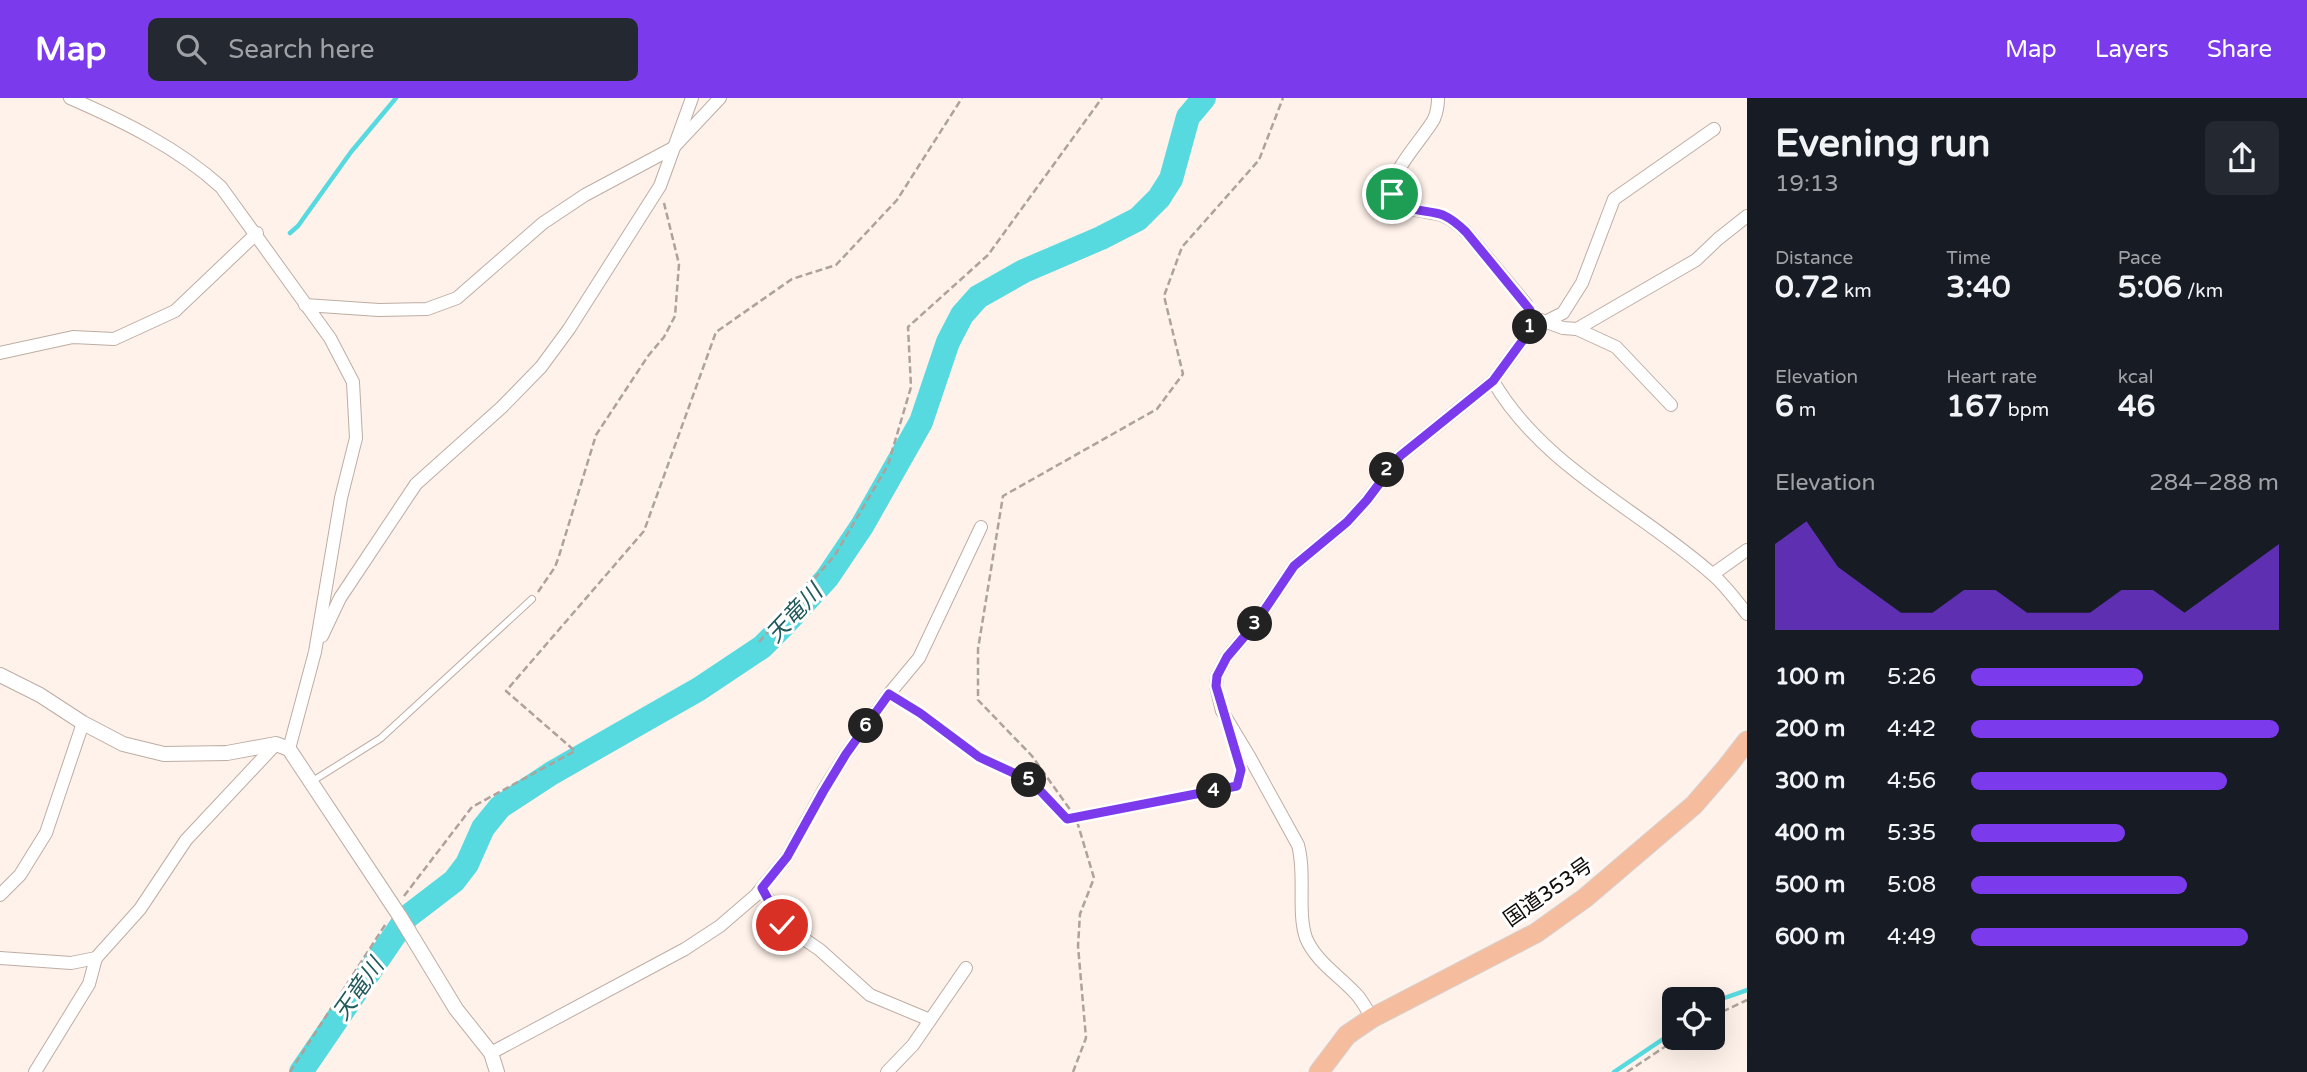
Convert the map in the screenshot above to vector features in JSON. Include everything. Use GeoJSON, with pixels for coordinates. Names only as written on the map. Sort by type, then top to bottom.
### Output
{"type":"FeatureCollection","features":[{"type":"Feature","properties":{"kind":"highway","name":"国道353号"},"geometry":{"type":"LineString","coordinates":[[1319,1072],[1337,1046],[1371,1018],[1536,933],[1585,898],[1694,805],[1747,741]]}},
{"type":"Feature","properties":{"kind":"street"},"geometry":{"type":"LineString","coordinates":[[70,98],[114,117],[198,166],[221,187],[257,233],[330,338],[353,382],[356,438],[341,498],[315,652]]}},
{"type":"Feature","properties":{"kind":"street"},"geometry":{"type":"LineString","coordinates":[[35,1072],[89,984],[96,958],[140,909],[186,841],[283,747],[315,652],[340,598],[416,484],[502,407],[541,367],[569,329],[660,186],[692,98]]}},
{"type":"Feature","properties":{"kind":"street"},"geometry":{"type":"LineString","coordinates":[[305,305],[379,310],[427,309],[457,298],[543,223],[585,195],[673,148],[720,98]]}},
{"type":"Feature","properties":{"kind":"street"},"geometry":{"type":"LineString","coordinates":[[1438,98],[1434,118],[1403,162],[1392,194],[1407,208],[1441,215],[1455,221],[1525,304],[1531,316],[1563,328],[1577,329],[1616,347],[1671,405]]}},
{"type":"Feature","properties":{"kind":"street"},"geometry":{"type":"LineString","coordinates":[[1545,322],[1563,313],[1583,283],[1614,199],[1714,129]]}},
{"type":"Feature","properties":{"kind":"street"},"geometry":{"type":"LineString","coordinates":[[1577,329],[1696,260],[1747,216]]}},
{"type":"Feature","properties":{"kind":"street"},"geometry":{"type":"LineString","coordinates":[[0,353],[73,337],[114,339],[175,311],[257,233]]}},
{"type":"Feature","properties":{"kind":"street"},"geometry":{"type":"LineString","coordinates":[[1371,1018],[1359,997],[1318,958],[1305,935],[1298,845],[1250,756],[1222,711],[1216,686],[1217,676],[1227,657],[1255,624],[1294,566],[1347,522],[1400,456],[1493,381],[1526,336],[1531,316]]}},
{"type":"Feature","properties":{"kind":"street"},"geometry":{"type":"LineString","coordinates":[[1493,381],[1527,428],[1569,465],[1713,575],[1747,614]]}},
{"type":"Feature","properties":{"kind":"street"},"geometry":{"type":"LineString","coordinates":[[491,1053],[685,948],[720,926],[762,888],[787,857],[840,764],[889,694],[919,658],[981,527]]}},
{"type":"Feature","properties":{"kind":"street"},"geometry":{"type":"LineString","coordinates":[[1713,575],[1747,550]]}},
{"type":"Feature","properties":{"kind":"street"},"geometry":{"type":"LineString","coordinates":[[0,675],[40,695],[83,723],[123,744],[164,754],[283,747]]}},
{"type":"Feature","properties":{"kind":"street"},"geometry":{"type":"LineString","coordinates":[[0,895],[20,875],[46,833],[83,723]]}},
{"type":"Feature","properties":{"kind":"street"},"geometry":{"type":"LineString","coordinates":[[283,747],[311,782],[397,911],[456,1009],[491,1053],[497,1072]]}},
{"type":"Feature","properties":{"kind":"street"},"geometry":{"type":"LineString","coordinates":[[762,888],[782,925],[820,950],[870,995],[930,1020]]}},
{"type":"Feature","properties":{"kind":"street"},"geometry":{"type":"LineString","coordinates":[[0,958],[71,963],[96,958]]}},
{"type":"Feature","properties":{"kind":"street"},"geometry":{"type":"LineString","coordinates":[[887,1072],[913,1045],[965,968]]}},
{"type":"Feature","properties":{"kind":"lane"},"geometry":{"type":"LineString","coordinates":[[311,782],[381,738],[532,599]]}},
{"type":"Feature","properties":{"kind":"path"},"geometry":{"type":"LineString","coordinates":[[290,1072],[397,911],[472,807],[575,751],[506,691],[644,531],[716,332],[792,279],[836,265],[897,200],[962,98]]}},
{"type":"Feature","properties":{"kind":"path"},"geometry":{"type":"LineString","coordinates":[[759,642],[835,555],[888,465],[911,387],[908,327],[988,255],[1102,98]]}},
{"type":"Feature","properties":{"kind":"path"},"geometry":{"type":"LineString","coordinates":[[1073,1072],[1086,1038],[1078,946],[1080,914],[1094,878],[1076,818],[1032,756],[978,699],[978,649],[1003,496],[1157,409],[1183,374],[1164,296],[1168,283],[1182,247],[1259,160],[1283,98]]}},
{"type":"Feature","properties":{"kind":"path"},"geometry":{"type":"LineString","coordinates":[[532,599],[555,567],[596,435],[648,356],[664,337],[675,316],[679,264],[660,186]]}},
{"type":"Feature","properties":{"kind":"path"},"geometry":{"type":"LineString","coordinates":[[889,694],[920,713],[979,757],[1031,781],[1067,819],[1237,786],[1241,770],[1237,761]]}},
{"type":"Feature","properties":{"kind":"path"},"geometry":{"type":"LineString","coordinates":[[1725,1010],[1747,1000]]}},
{"type":"Feature","properties":{"kind":"path"},"geometry":{"type":"LineString","coordinates":[[1627,1072],[1662,1049]]}},
{"type":"Feature","properties":{"kind":"waterway"},"geometry":{"type":"LineString","coordinates":[[290,233],[396,98]]}},
{"type":"Feature","properties":{"kind":"waterway","name":"天竜川"},"geometry":{"type":"LineString","coordinates":[[301,1072],[407,917],[454,881],[467,864],[483,828],[500,807],[552,773],[699,689],[762,647],[785,624],[827,578],[862,526],[921,422],[948,342],[962,315],[978,297],[1024,271],[1138,219],[1159,198],[1171,179],[1188,117],[1204,98]]}},
{"type":"Feature","properties":{"kind":"waterway"},"geometry":{"type":"LineString","coordinates":[[1725,998],[1747,990]]}},
{"type":"Feature","properties":{"kind":"waterway"},"geometry":{"type":"LineString","coordinates":[[1614,1072],[1662,1040]]}},
{"type":"Feature","properties":{"kind":"route"},"geometry":{"type":"LineString","coordinates":[[782,925],[762,888],[787,857],[846,754],[889,694],[920,713],[979,757],[1031,781],[1067,819],[1237,786],[1241,770],[1216,686],[1217,676],[1227,657],[1255,624],[1294,566],[1347,522],[1400,456],[1493,381],[1526,336],[1530,326],[1530,310],[1455,221],[1441,215],[1407,208],[1392,194]]}}]}
